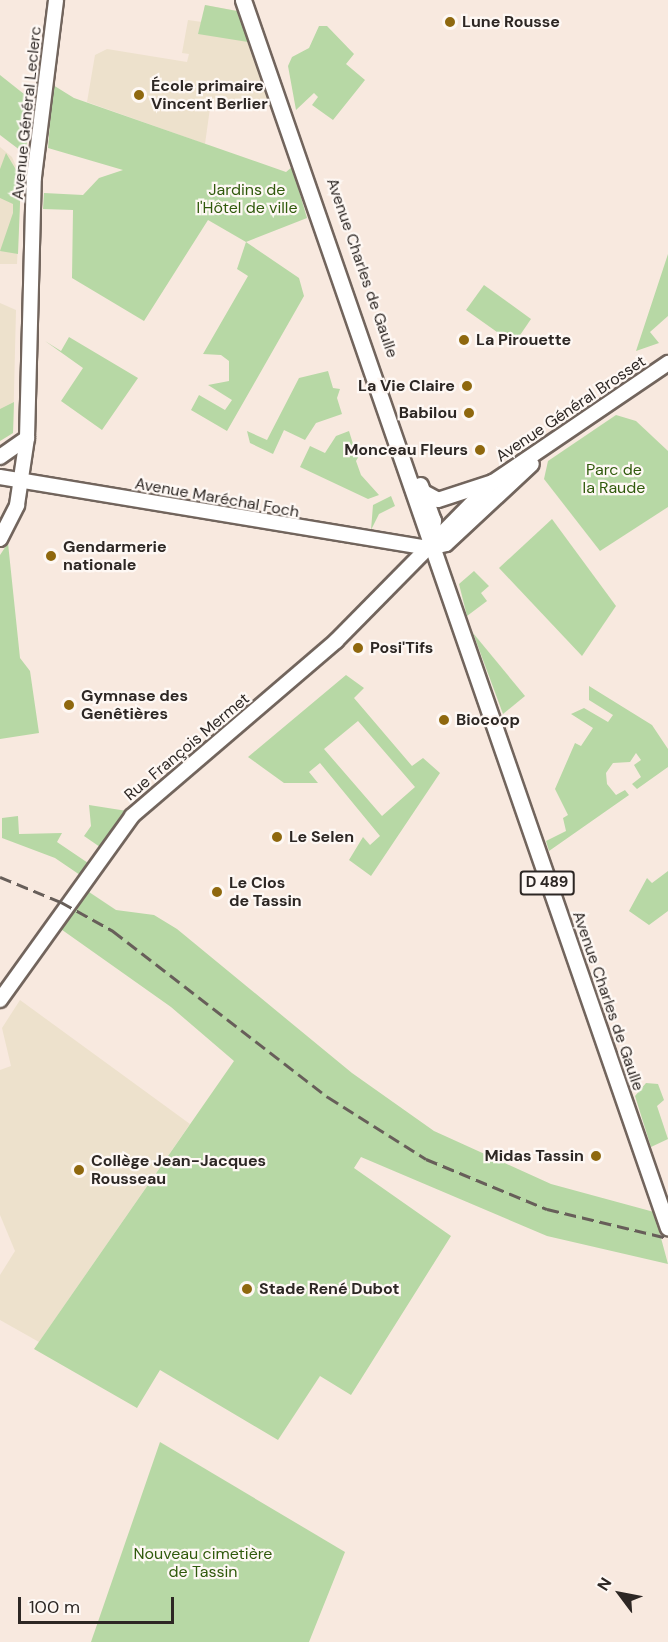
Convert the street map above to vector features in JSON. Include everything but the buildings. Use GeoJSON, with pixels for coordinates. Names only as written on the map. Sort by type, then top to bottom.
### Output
{"type":"FeatureCollection","features":[{"type":"Feature","properties":{"kind":"main road","name":"Avenue Général Leclerc"},"geometry":{"type":"LineString","coordinates":[[0,539],[22,481],[27,438],[34,177],[56,0]]}},
{"type":"Feature","properties":{"kind":"main road","name":"Avenue Charles de Gaulle"},"geometry":{"type":"LineString","coordinates":[[243,0],[429,548],[668,1228]]}},
{"type":"Feature","properties":{"kind":"main road","name":"Avenue Charles de Gaulle"},"geometry":{"type":"LineString","coordinates":[[251,0],[314,187],[433,520],[429,548]]}},
{"type":"Feature","properties":{"kind":"main road","name":"Avenue Général Brosset"},"geometry":{"type":"LineString","coordinates":[[429,548],[494,482],[668,363]]}},
{"type":"Feature","properties":{"kind":"main road","name":"Avenue Général Brosset"},"geometry":{"type":"LineString","coordinates":[[429,548],[446,544],[551,450],[668,373]]}},
{"type":"Feature","properties":{"kind":"main road"},"geometry":{"type":"LineString","coordinates":[[0,457],[27,438]]}},
{"type":"Feature","properties":{"kind":"main road","name":"Avenue Maréchal Foch"},"geometry":{"type":"LineString","coordinates":[[0,477],[429,548]]}},
{"type":"Feature","properties":{"kind":"main road","name":"Avenue Général Brosset"},"geometry":{"type":"LineString","coordinates":[[422,491],[438,500],[494,482]]}},
{"type":"Feature","properties":{"kind":"main road","name":"Rue François Mermet"},"geometry":{"type":"LineString","coordinates":[[0,1000],[127,820],[336,641],[429,548]]}},
{"type":"Feature","properties":{"kind":"shaded area"},"geometry":{"type":"Polygon","coordinates":[[[205,5],[237,11],[270,106],[211,101],[205,144],[87,102],[95,55],[107,49],[187,62],[189,54],[182,53],[188,20],[202,22],[205,5]]]}},
{"type":"Feature","properties":{"kind":"shaded area"},"geometry":{"type":"Polygon","coordinates":[[[0,147],[12,157],[21,178],[17,264],[0,264],[0,147]]]}},
{"type":"Feature","properties":{"kind":"shaded area"},"geometry":{"type":"Polygon","coordinates":[[[0,303],[16,310],[13,433],[0,441],[0,303]]]}},
{"type":"Feature","properties":{"kind":"shaded area","name":"Collège Jean-Jacques Rousseau"},"geometry":{"type":"Polygon","coordinates":[[[20,1000],[190,1124],[39,1342],[0,1320],[0,1275],[15,1251],[0,1215],[0,1070],[11,1066],[2,1028],[20,1000]]]}},
{"type":"Feature","properties":{"kind":"green space"},"geometry":{"type":"Polygon","coordinates":[[[205,5],[237,11],[248,42],[198,34],[205,5]]]}},
{"type":"Feature","properties":{"kind":"green space"},"geometry":{"type":"Polygon","coordinates":[[[319,26],[327,26],[354,54],[346,64],[365,80],[333,120],[312,105],[318,97],[314,93],[296,110],[288,66],[292,57],[309,48],[319,26]]]}},
{"type":"Feature","properties":{"kind":"green space"},"geometry":{"type":"Polygon","coordinates":[[[0,75],[34,102],[25,154],[0,135],[0,75]]]}},
{"type":"Feature","properties":{"kind":"green space","name":"Jardins de l'Hôtel de ville"},"geometry":{"type":"Polygon","coordinates":[[[53,85],[74,98],[286,172],[292,167],[307,218],[246,242],[208,220],[144,321],[72,278],[73,210],[43,209],[44,193],[83,195],[99,178],[123,170],[48,148],[53,85]]]}},
{"type":"Feature","properties":{"kind":"green space"},"geometry":{"type":"Polygon","coordinates":[[[6,153],[21,178],[18,254],[0,251],[13,213],[13,204],[0,198],[0,169],[6,153]]]}},
{"type":"Feature","properties":{"kind":"green space"},"geometry":{"type":"Polygon","coordinates":[[[246,242],[299,278],[304,296],[227,431],[191,410],[199,395],[225,410],[232,400],[208,385],[229,381],[229,361],[221,355],[203,354],[248,276],[237,269],[246,242]]]}},
{"type":"Feature","properties":{"kind":"green space"},"geometry":{"type":"Polygon","coordinates":[[[668,254],[668,316],[650,332],[659,343],[636,351],[668,254]]]}},
{"type":"Feature","properties":{"kind":"green space"},"geometry":{"type":"Polygon","coordinates":[[[484,285],[531,319],[514,344],[466,310],[484,285]]]}},
{"type":"Feature","properties":{"kind":"green space"},"geometry":{"type":"Polygon","coordinates":[[[69,337],[138,378],[102,430],[61,401],[83,368],[45,341],[61,351],[69,337]]]}},
{"type":"Feature","properties":{"kind":"green space"},"geometry":{"type":"Polygon","coordinates":[[[328,371],[333,388],[340,389],[337,398],[342,414],[316,423],[305,440],[284,430],[273,454],[250,443],[247,431],[267,440],[299,378],[328,371]]]}},
{"type":"Feature","properties":{"kind":"green space"},"geometry":{"type":"Polygon","coordinates":[[[14,402],[13,433],[0,441],[0,409],[14,402]]]}},
{"type":"Feature","properties":{"kind":"green space","name":"Parc de la Raude"},"geometry":{"type":"Polygon","coordinates":[[[616,415],[636,421],[668,451],[668,507],[600,551],[544,479],[548,461],[616,415]]]}},
{"type":"Feature","properties":{"kind":"green space"},"geometry":{"type":"Polygon","coordinates":[[[349,431],[354,447],[360,446],[362,451],[356,461],[361,475],[379,495],[368,499],[300,467],[310,446],[325,453],[336,436],[349,431]]]}},
{"type":"Feature","properties":{"kind":"green space"},"geometry":{"type":"Polygon","coordinates":[[[391,496],[395,506],[379,514],[371,530],[373,505],[391,496]]]}},
{"type":"Feature","properties":{"kind":"green space"},"geometry":{"type":"Polygon","coordinates":[[[552,519],[616,606],[582,656],[499,568],[552,519]]]}},
{"type":"Feature","properties":{"kind":"green space"},"geometry":{"type":"Polygon","coordinates":[[[8,543],[20,658],[30,671],[39,733],[0,739],[0,555],[8,543]]]}},
{"type":"Feature","properties":{"kind":"green space"},"geometry":{"type":"Polygon","coordinates":[[[474,571],[489,586],[481,593],[487,601],[467,616],[459,584],[474,571]]]}},
{"type":"Feature","properties":{"kind":"green space"},"geometry":{"type":"Polygon","coordinates":[[[473,633],[525,696],[503,714],[473,633]]]}},
{"type":"Feature","properties":{"kind":"green space"},"geometry":{"type":"Polygon","coordinates":[[[346,675],[364,688],[354,698],[412,766],[423,758],[440,773],[371,876],[349,860],[363,837],[370,845],[380,836],[320,763],[309,772],[318,783],[284,783],[248,757],[346,675]],[[358,721],[324,749],[382,816],[415,787],[358,721]]]}},
{"type":"Feature","properties":{"kind":"green space"},"geometry":{"type":"Polygon","coordinates":[[[589,686],[652,725],[668,749],[668,767],[637,789],[632,784],[641,777],[634,765],[641,760],[636,753],[630,762],[613,763],[606,773],[607,784],[616,795],[625,790],[629,795],[549,851],[546,841],[566,831],[563,818],[568,815],[555,789],[575,743],[581,746],[593,728],[571,714],[584,708],[608,722],[613,715],[589,700],[589,686]]]}},
{"type":"Feature","properties":{"kind":"green space"},"geometry":{"type":"Polygon","coordinates":[[[89,805],[127,811],[100,847],[84,836],[91,826],[89,805]]]}},
{"type":"Feature","properties":{"kind":"green space"},"geometry":{"type":"Polygon","coordinates":[[[18,816],[19,834],[62,833],[57,842],[88,863],[80,875],[55,858],[2,838],[2,818],[18,816]]]}},
{"type":"Feature","properties":{"kind":"green space"},"geometry":{"type":"Polygon","coordinates":[[[668,871],[668,911],[649,925],[629,911],[647,878],[652,883],[668,871]]]}},
{"type":"Feature","properties":{"kind":"green space","name":"Stade René Dubot"},"geometry":{"type":"Polygon","coordinates":[[[86,890],[116,910],[154,915],[177,929],[352,1073],[434,1131],[551,1184],[654,1212],[668,1264],[547,1236],[361,1157],[354,1168],[451,1236],[351,1395],[320,1376],[278,1440],[160,1370],[137,1408],[34,1349],[234,1061],[171,1007],[58,927],[86,890]]]}},
{"type":"Feature","properties":{"kind":"green space"},"geometry":{"type":"Polygon","coordinates":[[[646,1083],[658,1084],[664,1100],[657,1106],[668,1139],[651,1147],[635,1096],[646,1083]]]}},
{"type":"Feature","properties":{"kind":"green space","name":"Nouveau cimetière de Tassin"},"geometry":{"type":"Polygon","coordinates":[[[160,1442],[345,1552],[309,1642],[91,1642],[160,1442]]]}},
{"type":"Feature","properties":{"kind":"railway"},"geometry":{"type":"LineString","coordinates":[[0,877],[61,902],[113,931],[328,1097],[426,1159],[547,1209],[668,1238]]}},
{"type":"Feature","properties":{"kind":"place","name":"Lune Rousse"},"geometry":{"type":"Point","coordinates":[450,22]}},
{"type":"Feature","properties":{"kind":"place","name":"École primaire Vincent Berlier"},"geometry":{"type":"Point","coordinates":[139,95]}},
{"type":"Feature","properties":{"kind":"place","name":"La Pirouette"},"geometry":{"type":"Point","coordinates":[464,340]}},
{"type":"Feature","properties":{"kind":"place","name":"La Vie Claire"},"geometry":{"type":"Point","coordinates":[467,386]}},
{"type":"Feature","properties":{"kind":"place","name":"Babilou"},"geometry":{"type":"Point","coordinates":[469,413]}},
{"type":"Feature","properties":{"kind":"place","name":"Monceau Fleurs"},"geometry":{"type":"Point","coordinates":[480,450]}},
{"type":"Feature","properties":{"kind":"place","name":"Gendarmerie nationale"},"geometry":{"type":"Point","coordinates":[51,556]}},
{"type":"Feature","properties":{"kind":"place","name":"Posi'Tifs"},"geometry":{"type":"Point","coordinates":[358,648]}},
{"type":"Feature","properties":{"kind":"place","name":"Gymnase des Genêtières"},"geometry":{"type":"Point","coordinates":[69,705]}},
{"type":"Feature","properties":{"kind":"place","name":"Biocoop"},"geometry":{"type":"Point","coordinates":[444,720]}},
{"type":"Feature","properties":{"kind":"place","name":"Le Selen"},"geometry":{"type":"Point","coordinates":[277,837]}},
{"type":"Feature","properties":{"kind":"place","name":"Le Clos de Tassin"},"geometry":{"type":"Point","coordinates":[217,892]}},
{"type":"Feature","properties":{"kind":"place","name":"Midas Tassin"},"geometry":{"type":"Point","coordinates":[596,1156]}},
{"type":"Feature","properties":{"kind":"place","name":"Collège Jean-Jacques Rousseau"},"geometry":{"type":"Point","coordinates":[79,1170]}},
{"type":"Feature","properties":{"kind":"place","name":"Stade René Dubot"},"geometry":{"type":"Point","coordinates":[247,1289]}}]}
